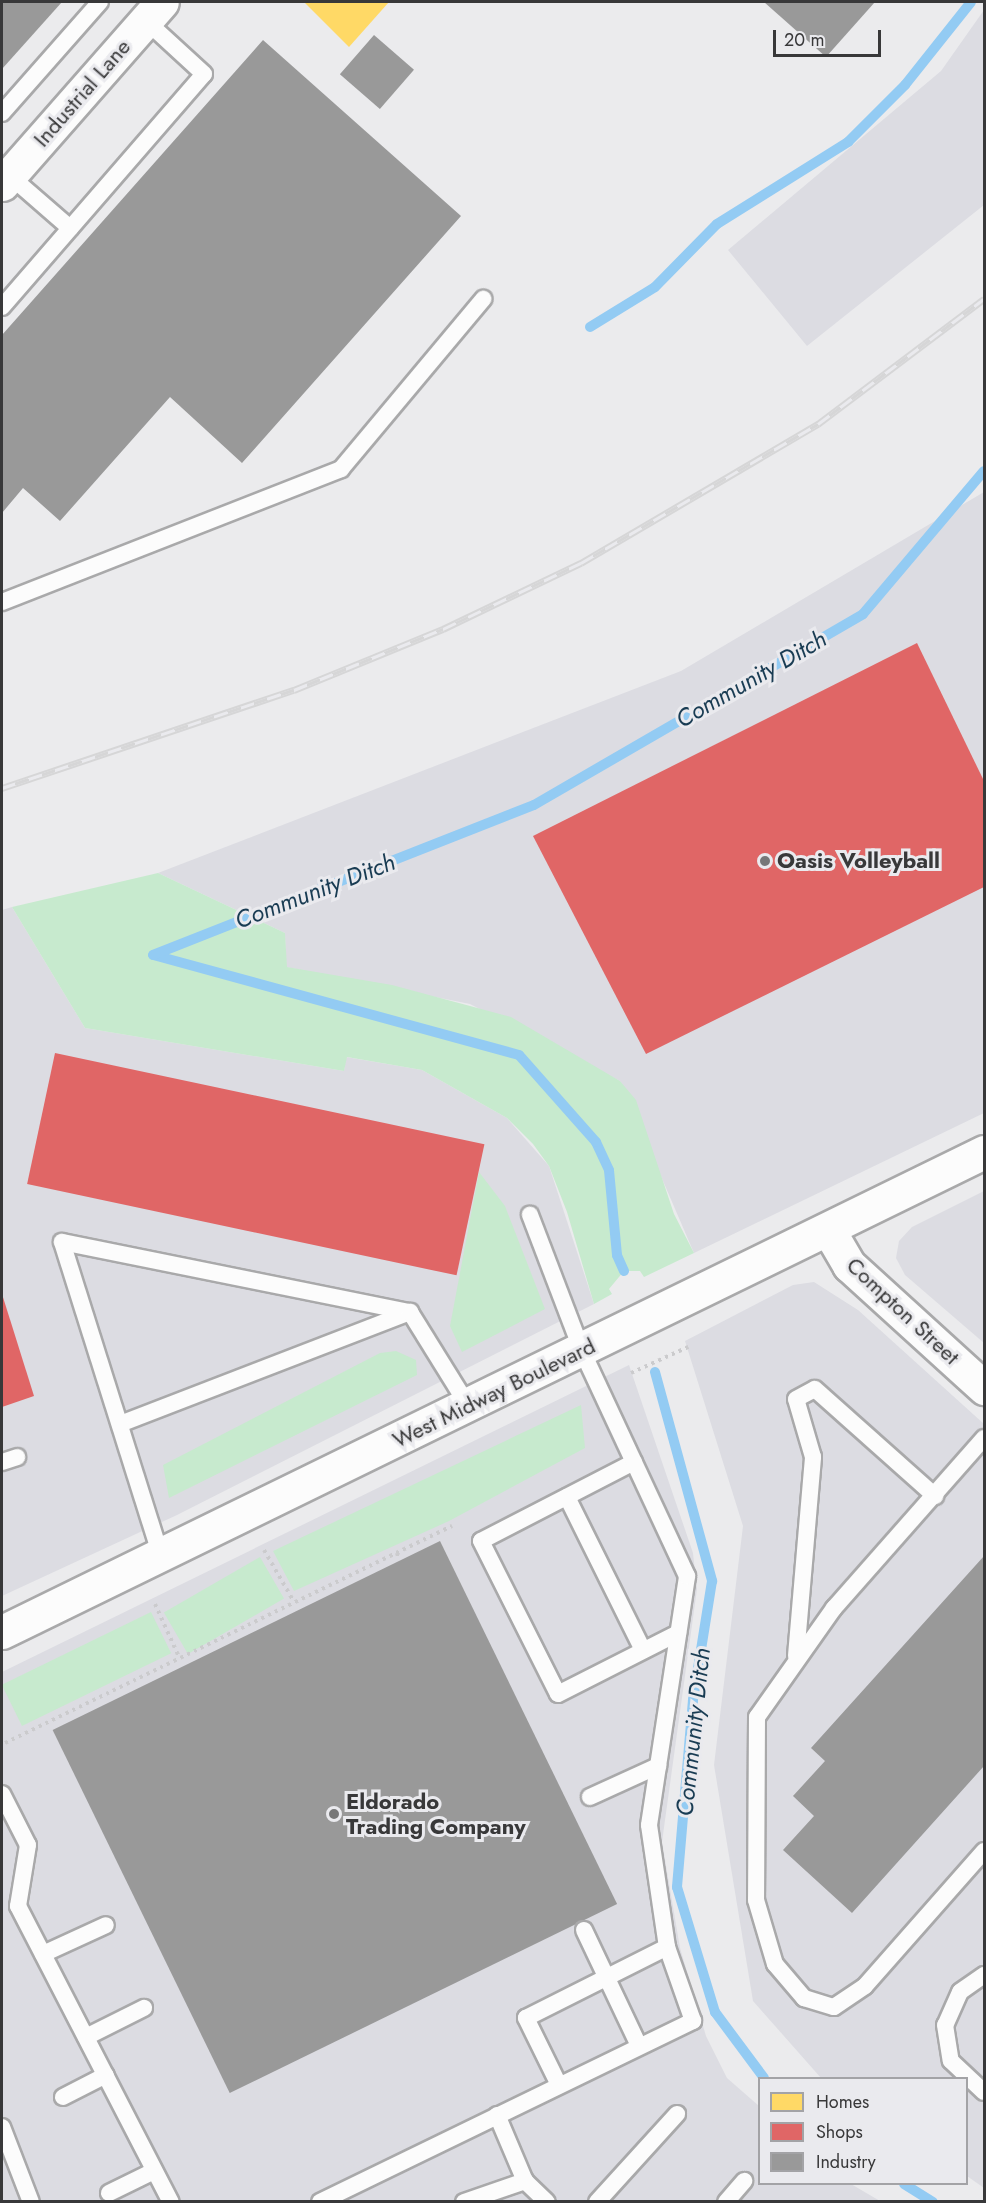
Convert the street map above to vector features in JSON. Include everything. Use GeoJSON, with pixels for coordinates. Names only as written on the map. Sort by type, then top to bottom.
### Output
{"type":"FeatureCollection","features":[{"type":"Feature","properties":{"kind":"street","name":"Industrial Lane"},"geometry":{"type":"LineString","coordinates":[[5,179],[154,11]]}},
{"type":"Feature","properties":{"kind":"street","name":"West Midway Boulevard"},"geometry":{"type":"LineString","coordinates":[[2,1632],[160,1553],[469,1407],[984,1152]]}},
{"type":"Feature","properties":{"kind":"street","name":"Compton Street"},"geometry":{"type":"LineString","coordinates":[[828,1228],[849,1265],[984,1388]]}},
{"type":"Feature","properties":{"kind":"lane"},"geometry":{"type":"LineString","coordinates":[[2,113],[100,2]]}},
{"type":"Feature","properties":{"kind":"lane"},"geometry":{"type":"LineString","coordinates":[[2,307],[204,74],[154,11]]}},
{"type":"Feature","properties":{"kind":"lane"},"geometry":{"type":"LineString","coordinates":[[5,179],[70,228]]}},
{"type":"Feature","properties":{"kind":"lane"},"geometry":{"type":"LineString","coordinates":[[2,602],[341,469],[483,299]]}},
{"type":"Feature","properties":{"kind":"lane"},"geometry":{"type":"LineString","coordinates":[[320,2202],[693,2020],[667,1947],[649,1825],[687,1576],[582,1351],[530,1215]]}},
{"type":"Feature","properties":{"kind":"lane"},"geometry":{"type":"LineString","coordinates":[[160,1553],[62,1242],[410,1312],[469,1407]]}},
{"type":"Feature","properties":{"kind":"lane"},"geometry":{"type":"LineString","coordinates":[[120,1424],[410,1312]]}},
{"type":"Feature","properties":{"kind":"lane"},"geometry":{"type":"LineString","coordinates":[[796,1656],[813,1457],[796,1399],[815,1389],[935,1496]]}},
{"type":"Feature","properties":{"kind":"lane"},"geometry":{"type":"LineString","coordinates":[[984,1438],[796,1656],[757,1717],[756,1900],[775,1964],[804,1998],[834,2007],[865,1986],[984,1851]]}},
{"type":"Feature","properties":{"kind":"lane"},"geometry":{"type":"LineString","coordinates":[[634,1462],[481,1541],[558,1694],[678,1633]]}},
{"type":"Feature","properties":{"kind":"lane"},"geometry":{"type":"LineString","coordinates":[[567,1497],[643,1650]]}},
{"type":"Feature","properties":{"kind":"lane"},"geometry":{"type":"LineString","coordinates":[[590,1797],[658,1766]]}},
{"type":"Feature","properties":{"kind":"lane"},"geometry":{"type":"LineString","coordinates":[[2,1794],[28,1845],[18,1906],[171,2202]]}},
{"type":"Feature","properties":{"kind":"lane"},"geometry":{"type":"LineString","coordinates":[[43,1954],[106,1925]]}},
{"type":"Feature","properties":{"kind":"lane"},"geometry":{"type":"LineString","coordinates":[[584,1930],[639,2046]]}},
{"type":"Feature","properties":{"kind":"lane"},"geometry":{"type":"LineString","coordinates":[[559,2085],[526,2018],[667,1947]]}},
{"type":"Feature","properties":{"kind":"lane"},"geometry":{"type":"LineString","coordinates":[[984,1975],[960,1992],[945,2025],[951,2061],[984,2092]]}},
{"type":"Feature","properties":{"kind":"lane"},"geometry":{"type":"LineString","coordinates":[[86,2037],[144,2008]]}},
{"type":"Feature","properties":{"kind":"lane"},"geometry":{"type":"LineString","coordinates":[[63,2097],[106,2075]]}},
{"type":"Feature","properties":{"kind":"lane"},"geometry":{"type":"LineString","coordinates":[[597,2202],[677,2114]]}},
{"type":"Feature","properties":{"kind":"lane"},"geometry":{"type":"LineString","coordinates":[[497,2115],[525,2181],[547,2202]]}},
{"type":"Feature","properties":{"kind":"lane"},"geometry":{"type":"LineString","coordinates":[[2,2129],[31,2202]]}},
{"type":"Feature","properties":{"kind":"lane"},"geometry":{"type":"LineString","coordinates":[[109,2193],[154,2171]]}},
{"type":"Feature","properties":{"kind":"lane"},"geometry":{"type":"LineString","coordinates":[[464,2202],[525,2181]]}},
{"type":"Feature","properties":{"kind":"lane"},"geometry":{"type":"LineString","coordinates":[[726,2202],[744,2181]]}},
{"type":"Feature","properties":{"kind":"path"},"geometry":{"type":"LineString","coordinates":[[631,1373],[688,1347]]}},
{"type":"Feature","properties":{"kind":"path"},"geometry":{"type":"LineString","coordinates":[[5,1743],[293,1600],[452,1526]]}},
{"type":"Feature","properties":{"kind":"path"},"geometry":{"type":"LineString","coordinates":[[264,1550],[293,1600]]}},
{"type":"Feature","properties":{"kind":"path"},"geometry":{"type":"LineString","coordinates":[[397,1553],[399,1560]]}},
{"type":"Feature","properties":{"kind":"path"},"geometry":{"type":"LineString","coordinates":[[155,1604],[179,1657]]}},
{"type":"Feature","properties":{"kind":"shaded area"},"geometry":{"type":"Polygon","coordinates":[[[984,10],[984,205],[807,346],[728,250],[941,71],[984,10]]]}},
{"type":"Feature","properties":{"kind":"shaded area"},"geometry":{"type":"Polygon","coordinates":[[[984,492],[984,1113],[694,1253],[620,1081],[470,1004],[286,967],[285,933],[158,873],[681,671],[984,492]]]}},
{"type":"Feature","properties":{"kind":"shaded area"},"geometry":{"type":"Polygon","coordinates":[[[12,907],[85,1028],[344,1071],[346,1057],[422,1070],[507,1118],[549,1166],[594,1304],[177,1515],[2,1596],[2,910],[12,907]]]}},
{"type":"Feature","properties":{"kind":"shaded area"},"geometry":{"type":"Polygon","coordinates":[[[984,1191],[984,1343],[905,1275],[896,1258],[899,1241],[912,1227],[984,1191]]]}},
{"type":"Feature","properties":{"kind":"shaded area"},"geometry":{"type":"Polygon","coordinates":[[[814,1282],[858,1310],[984,1424],[984,2188],[968,2177],[968,2077],[820,2077],[753,2001],[714,1765],[743,1526],[685,1341],[793,1285],[814,1282]]]}},
{"type":"Feature","properties":{"kind":"shaded area"},"geometry":{"type":"Polygon","coordinates":[[[629,1365],[693,1553],[697,1589],[662,1842],[680,1948],[706,2036],[727,2078],[758,2105],[758,2185],[853,2185],[880,2201],[2,2202],[2,1672],[629,1365]]]}},
{"type":"Feature","properties":{"kind":"green space"},"geometry":{"type":"Polygon","coordinates":[[[158,873],[285,933],[287,967],[392,985],[511,1017],[620,1081],[636,1100],[674,1214],[694,1253],[644,1277],[640,1271],[624,1271],[609,1289],[612,1294],[594,1304],[567,1212],[549,1166],[533,1144],[507,1118],[422,1070],[347,1057],[344,1071],[85,1028],[12,907],[158,873]]]}},
{"type":"Feature","properties":{"kind":"green space"},"geometry":{"type":"Polygon","coordinates":[[[479,1172],[505,1206],[545,1309],[462,1352],[450,1326],[479,1172]]]}},
{"type":"Feature","properties":{"kind":"green space"},"geometry":{"type":"Polygon","coordinates":[[[396,1351],[416,1360],[417,1375],[169,1498],[163,1465],[380,1353],[396,1351]]]}},
{"type":"Feature","properties":{"kind":"green space"},"geometry":{"type":"Polygon","coordinates":[[[581,1405],[585,1448],[449,1521],[294,1591],[273,1551],[581,1405]]]}},
{"type":"Feature","properties":{"kind":"green space"},"geometry":{"type":"Polygon","coordinates":[[[260,1557],[284,1599],[188,1654],[164,1612],[260,1557]]]}},
{"type":"Feature","properties":{"kind":"green space"},"geometry":{"type":"Polygon","coordinates":[[[151,1612],[171,1653],[22,1726],[2,1685],[151,1612]]]}},
{"type":"Feature","properties":{"kind":"building: Homes"},"geometry":{"type":"Polygon","coordinates":[[[304,2],[389,2],[349,47],[304,2]]]}},
{"type":"Feature","properties":{"kind":"building: Shops","name":"Oasis Volleyball"},"geometry":{"type":"Polygon","coordinates":[[[917,643],[984,781],[984,887],[646,1054],[533,836],[917,643]]]}},
{"type":"Feature","properties":{"kind":"building: Shops"},"geometry":{"type":"Polygon","coordinates":[[[55,1053],[484,1144],[457,1275],[27,1184],[55,1053]]]}},
{"type":"Feature","properties":{"kind":"building: Shops"},"geometry":{"type":"Polygon","coordinates":[[[2,1294],[34,1396],[2,1407],[2,1294]]]}},
{"type":"Feature","properties":{"kind":"building: Industry"},"geometry":{"type":"Polygon","coordinates":[[[2,2],[62,2],[2,69],[2,2]]]}},
{"type":"Feature","properties":{"kind":"building: Industry"},"geometry":{"type":"Polygon","coordinates":[[[764,2],[875,2],[826,57],[764,2]]]}},
{"type":"Feature","properties":{"kind":"building: Industry"},"geometry":{"type":"Polygon","coordinates":[[[374,35],[414,70],[380,109],[340,74],[374,35]]]}},
{"type":"Feature","properties":{"kind":"building: Industry"},"geometry":{"type":"Polygon","coordinates":[[[263,40],[461,216],[242,463],[170,397],[60,521],[23,488],[2,513],[2,335],[263,40]]]}},
{"type":"Feature","properties":{"kind":"building: Industry","name":"Eldorado Trading Company"},"geometry":{"type":"Polygon","coordinates":[[[440,1541],[617,1904],[230,2093],[53,1730],[440,1541]]]}},
{"type":"Feature","properties":{"kind":"building: Industry"},"geometry":{"type":"Polygon","coordinates":[[[984,1556],[984,1766],[852,1913],[783,1850],[814,1816],[793,1796],[825,1761],[811,1748],[984,1556]]]}},
{"type":"Feature","properties":{"kind":"waterway"},"geometry":{"type":"LineString","coordinates":[[590,327],[655,287],[717,224],[848,142],[905,85],[971,2]]}},
{"type":"Feature","properties":{"kind":"waterway","name":"Community Ditch"},"geometry":{"type":"LineString","coordinates":[[624,1271],[617,1255],[609,1170],[596,1142],[519,1055],[153,955],[534,805],[863,614],[984,471]]}},
{"type":"Feature","properties":{"kind":"waterway","name":"Community Ditch"},"geometry":{"type":"LineString","coordinates":[[655,1372],[712,1581],[693,1700],[677,1887],[715,2012],[763,2077]]}},
{"type":"Feature","properties":{"kind":"waterway","name":"Community Ditch"},"geometry":{"type":"LineString","coordinates":[[906,2185],[933,2202]]}},
{"type":"Feature","properties":{"kind":"railway"},"geometry":{"type":"LineString","coordinates":[[2,788],[294,690],[443,629],[581,563],[818,424],[984,299]]}},
{"type":"Feature","properties":{"kind":"place","name":"Oasis Volleyball"},"geometry":{"type":"Point","coordinates":[765,861]}},
{"type":"Feature","properties":{"kind":"place","name":"Eldorado Trading Company"},"geometry":{"type":"Point","coordinates":[334,1814]}}]}
